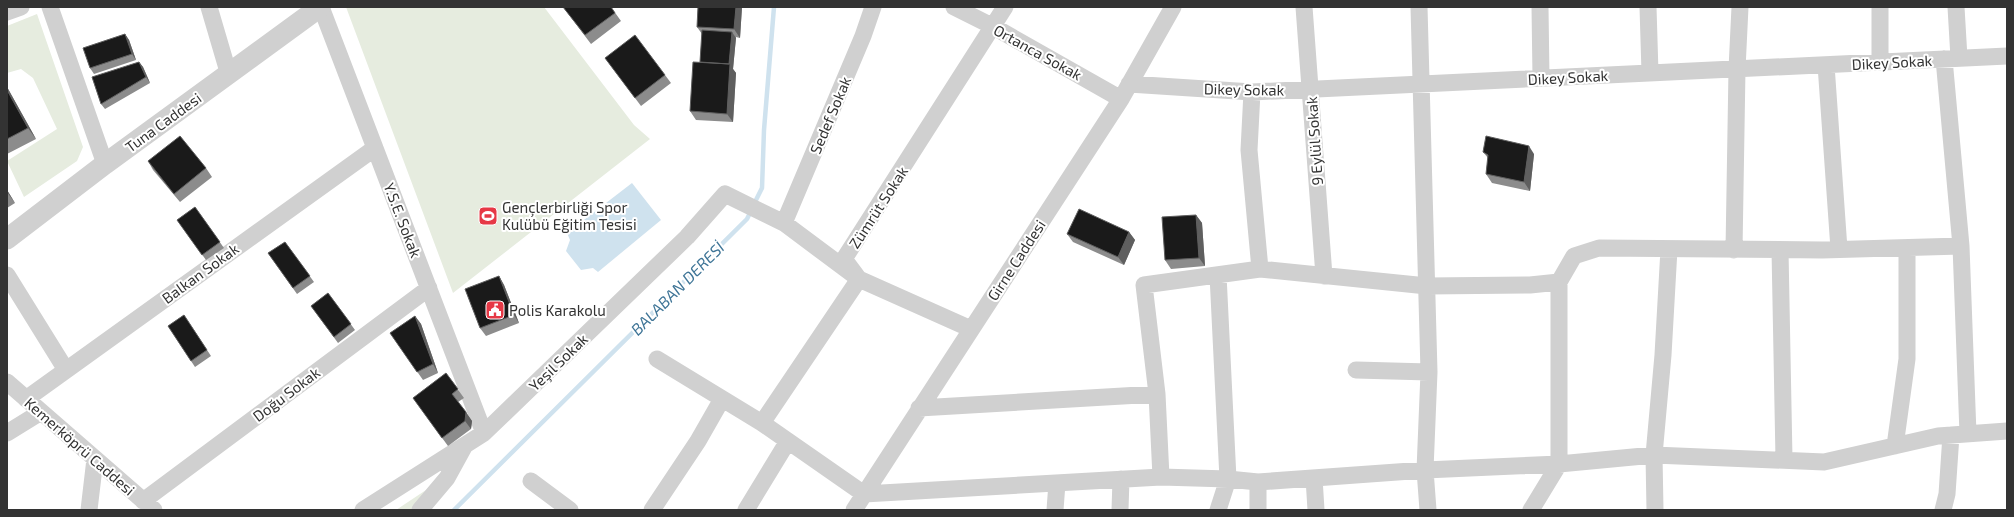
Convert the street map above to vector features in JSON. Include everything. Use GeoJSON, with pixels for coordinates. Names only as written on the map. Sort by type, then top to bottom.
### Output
{"type":"FeatureCollection","features":[{"type":"Feature","properties":{"kind":"street"},"geometry":{"type":"LineString","coordinates":[[7,12],[21,7]]}},
{"type":"Feature","properties":{"kind":"street"},"geometry":{"type":"LineString","coordinates":[[50,7],[106,164]]}},
{"type":"Feature","properties":{"kind":"street"},"geometry":{"type":"LineString","coordinates":[[209,7],[229,75]]}},
{"type":"Feature","properties":{"kind":"street","name":"Tuna Caddesi"},"geometry":{"type":"LineString","coordinates":[[7,239],[106,164],[321,7]]}},
{"type":"Feature","properties":{"kind":"street","name":"Y.S.E. Sokak"},"geometry":{"type":"LineString","coordinates":[[321,7],[484,433]]}},
{"type":"Feature","properties":{"kind":"street","name":"Sedef Sokak"},"geometry":{"type":"LineString","coordinates":[[784,223],[864,36],[873,7]]}},
{"type":"Feature","properties":{"kind":"street","name":"Ortanca Sokak"},"geometry":{"type":"LineString","coordinates":[[954,7],[994,27],[1120,99]]}},
{"type":"Feature","properties":{"kind":"street","name":"Zümrüt Sokak"},"geometry":{"type":"LineString","coordinates":[[860,279],[844,259],[994,27],[1005,7]]}},
{"type":"Feature","properties":{"kind":"street","name":"Girne Caddesi"},"geometry":{"type":"LineString","coordinates":[[854,510],[1120,99],[1173,7]]}},
{"type":"Feature","properties":{"kind":"street","name":"9 Eylül Sokak"},"geometry":{"type":"LineString","coordinates":[[1304,7],[1324,276]]}},
{"type":"Feature","properties":{"kind":"street"},"geometry":{"type":"LineString","coordinates":[[1419,7],[1429,372],[1425,470],[1428,510]]}},
{"type":"Feature","properties":{"kind":"street"},"geometry":{"type":"LineString","coordinates":[[1540,7],[1541,78]]}},
{"type":"Feature","properties":{"kind":"street"},"geometry":{"type":"LineString","coordinates":[[1648,7],[1650,73]]}},
{"type":"Feature","properties":{"kind":"street"},"geometry":{"type":"LineString","coordinates":[[1734,250],[1737,69],[1740,7]]}},
{"type":"Feature","properties":{"kind":"street"},"geometry":{"type":"LineString","coordinates":[[1880,7],[1880,62]]}},
{"type":"Feature","properties":{"kind":"street"},"geometry":{"type":"LineString","coordinates":[[1956,7],[1952,59],[1968,434]]}},
{"type":"Feature","properties":{"kind":"street","name":"Dikey Sokak"},"geometry":{"type":"LineString","coordinates":[[1129,84],[1252,92],[2007,56]]}},
{"type":"Feature","properties":{"kind":"street"},"geometry":{"type":"LineString","coordinates":[[1826,65],[1839,250]]}},
{"type":"Feature","properties":{"kind":"street"},"geometry":{"type":"LineString","coordinates":[[1252,92],[1249,150],[1260,269]]}},
{"type":"Feature","properties":{"kind":"street","name":"Balkan Sokak"},"geometry":{"type":"LineString","coordinates":[[26,399],[375,148]]}},
{"type":"Feature","properties":{"kind":"street","name":"Yeşil Sokak"},"geometry":{"type":"LineString","coordinates":[[363,510],[484,433],[687,237],[725,194],[784,223]]}},
{"type":"Feature","properties":{"kind":"street"},"geometry":{"type":"LineString","coordinates":[[784,223],[860,279],[971,329]]}},
{"type":"Feature","properties":{"kind":"street"},"geometry":{"type":"LineString","coordinates":[[1531,510],[1560,464],[1559,282],[1574,256],[1599,248],[1839,250],[1961,246]]}},
{"type":"Feature","properties":{"kind":"street"},"geometry":{"type":"LineString","coordinates":[[1895,446],[1908,359],[1907,248]]}},
{"type":"Feature","properties":{"kind":"street"},"geometry":{"type":"LineString","coordinates":[[1655,510],[1654,455],[1663,355],[1669,249]]}},
{"type":"Feature","properties":{"kind":"street"},"geometry":{"type":"LineString","coordinates":[[1780,250],[1784,459]]}},
{"type":"Feature","properties":{"kind":"street"},"geometry":{"type":"LineString","coordinates":[[1161,477],[1157,394],[1144,285],[1260,269],[1427,286],[1530,285],[1559,282]]}},
{"type":"Feature","properties":{"kind":"street"},"geometry":{"type":"LineString","coordinates":[[7,274],[66,370]]}},
{"type":"Feature","properties":{"kind":"street"},"geometry":{"type":"LineString","coordinates":[[1218,275],[1228,479],[1218,510]]}},
{"type":"Feature","properties":{"kind":"street"},"geometry":{"type":"LineString","coordinates":[[762,424],[860,279]]}},
{"type":"Feature","properties":{"kind":"street","name":"Doğu Sokak"},"geometry":{"type":"LineString","coordinates":[[148,505],[429,288]]}},
{"type":"Feature","properties":{"kind":"street"},"geometry":{"type":"LineString","coordinates":[[657,359],[762,424],[864,494],[1161,477],[1228,479],[1258,482],[1425,470],[1560,464],[1654,455],[1784,459],[1824,462],[1938,436],[2007,431]]}},
{"type":"Feature","properties":{"kind":"street"},"geometry":{"type":"LineString","coordinates":[[1356,370],[1429,372]]}},
{"type":"Feature","properties":{"kind":"street","name":"Kemerköprü Caddesi"},"geometry":{"type":"LineString","coordinates":[[7,382],[148,505]]}},
{"type":"Feature","properties":{"kind":"street"},"geometry":{"type":"LineString","coordinates":[[919,408],[1157,394]]}},
{"type":"Feature","properties":{"kind":"street"},"geometry":{"type":"LineString","coordinates":[[652,510],[698,440],[722,399]]}},
{"type":"Feature","properties":{"kind":"street"},"geometry":{"type":"LineString","coordinates":[[7,433],[41,412]]}},
{"type":"Feature","properties":{"kind":"street"},"geometry":{"type":"LineString","coordinates":[[1943,510],[1947,494],[1951,435]]}},
{"type":"Feature","properties":{"kind":"street"},"geometry":{"type":"LineString","coordinates":[[746,510],[788,441]]}},
{"type":"Feature","properties":{"kind":"street"},"geometry":{"type":"LineString","coordinates":[[420,510],[447,478],[466,445]]}},
{"type":"Feature","properties":{"kind":"street"},"geometry":{"type":"LineString","coordinates":[[89,510],[95,459]]}},
{"type":"Feature","properties":{"kind":"street"},"geometry":{"type":"LineString","coordinates":[[1314,478],[1316,510]]}},
{"type":"Feature","properties":{"kind":"street"},"geometry":{"type":"LineString","coordinates":[[1120,510],[1121,479]]}},
{"type":"Feature","properties":{"kind":"street"},"geometry":{"type":"LineString","coordinates":[[531,481],[570,510]]}},
{"type":"Feature","properties":{"kind":"street"},"geometry":{"type":"LineString","coordinates":[[1258,482],[1258,510]]}},
{"type":"Feature","properties":{"kind":"street"},"geometry":{"type":"LineString","coordinates":[[1055,510],[1057,483]]}},
{"type":"Feature","properties":{"kind":"shaded area","name":"Gençlerbirliği Spor Kulübü Eğitim Tesisi"},"geometry":{"type":"Polygon","coordinates":[[[346,7],[544,7],[634,125],[650,139],[453,293],[346,7]]]}},
{"type":"Feature","properties":{"kind":"shaded area"},"geometry":{"type":"Polygon","coordinates":[[[37,14],[83,147],[77,161],[24,197],[7,161],[57,129],[33,78],[21,69],[7,73],[7,26],[37,14]]]}},
{"type":"Feature","properties":{"kind":"shaded area"},"geometry":{"type":"Polygon","coordinates":[[[426,490],[411,510],[396,510],[426,490]]]}},
{"type":"Feature","properties":{"kind":"water"},"geometry":{"type":"Polygon","coordinates":[[[632,183],[661,220],[598,272],[593,268],[581,270],[566,251],[570,240],[567,233],[632,183]]]}},
{"type":"Feature","properties":{"kind":"building"},"geometry":{"type":"Polygon","coordinates":[[[563,7],[611,7],[615,13],[585,35],[563,7]]]}},
{"type":"Feature","properties":{"kind":"building"},"geometry":{"type":"Polygon","coordinates":[[[698,7],[736,7],[734,29],[697,27],[698,7]]]}},
{"type":"Feature","properties":{"kind":"building"},"geometry":{"type":"Polygon","coordinates":[[[702,30],[732,32],[729,64],[700,62],[702,30]]]}},
{"type":"Feature","properties":{"kind":"building"},"geometry":{"type":"Polygon","coordinates":[[[125,34],[132,54],[90,68],[83,48],[125,34]]]}},
{"type":"Feature","properties":{"kind":"building"},"geometry":{"type":"Polygon","coordinates":[[[635,35],[665,75],[635,98],[605,58],[635,35]]]}},
{"type":"Feature","properties":{"kind":"building"},"geometry":{"type":"Polygon","coordinates":[[[139,62],[146,77],[101,104],[92,77],[139,62]]]}},
{"type":"Feature","properties":{"kind":"building"},"geometry":{"type":"Polygon","coordinates":[[[693,62],[730,64],[727,114],[690,111],[693,62]]]}},
{"type":"Feature","properties":{"kind":"building"},"geometry":{"type":"Polygon","coordinates":[[[7,90],[28,128],[7,139],[7,90]]]}},
{"type":"Feature","properties":{"kind":"building"},"geometry":{"type":"Polygon","coordinates":[[[180,136],[206,168],[174,194],[148,161],[180,136]]]}},
{"type":"Feature","properties":{"kind":"building"},"geometry":{"type":"Polygon","coordinates":[[[1486,136],[1529,146],[1524,182],[1486,174],[1488,155],[1483,152],[1486,136]]]}},
{"type":"Feature","properties":{"kind":"building"},"geometry":{"type":"Polygon","coordinates":[[[195,207],[220,242],[202,255],[177,220],[195,207]]]}},
{"type":"Feature","properties":{"kind":"building"},"geometry":{"type":"Polygon","coordinates":[[[1079,209],[1129,232],[1118,257],[1067,234],[1079,209]]]}},
{"type":"Feature","properties":{"kind":"building"},"geometry":{"type":"Polygon","coordinates":[[[1196,215],[1199,258],[1165,260],[1162,217],[1196,215]]]}},
{"type":"Feature","properties":{"kind":"building"},"geometry":{"type":"Polygon","coordinates":[[[285,242],[310,276],[293,288],[268,253],[285,242]]]}},
{"type":"Feature","properties":{"kind":"building","name":"Polis Karakolu"},"geometry":{"type":"Polygon","coordinates":[[[499,276],[514,315],[480,328],[465,289],[499,276]]]}},
{"type":"Feature","properties":{"kind":"building"},"geometry":{"type":"Polygon","coordinates":[[[328,293],[351,324],[334,337],[311,306],[328,293]]]}},
{"type":"Feature","properties":{"kind":"building"},"geometry":{"type":"Polygon","coordinates":[[[184,315],[207,350],[191,361],[168,326],[184,315]]]}},
{"type":"Feature","properties":{"kind":"building"},"geometry":{"type":"Polygon","coordinates":[[[415,316],[433,364],[417,372],[390,333],[415,316]]]}},
{"type":"Feature","properties":{"kind":"building"},"geometry":{"type":"Polygon","coordinates":[[[446,373],[458,389],[452,394],[466,412],[465,421],[442,438],[413,398],[446,373]]]}},
{"type":"Feature","properties":{"kind":"waterway","name":"BALABAN DERESİ"},"geometry":{"type":"LineString","coordinates":[[754,204],[762,188],[764,130],[774,7]]}},
{"type":"Feature","properties":{"kind":"waterway","name":"BALABAN DERESİ"},"geometry":{"type":"LineString","coordinates":[[454,510],[747,219],[751,211]]}},
{"type":"Feature","properties":{"kind":"place","name":"Gençlerbirliği Spor Kulübü Eğitim Tesisi"},"geometry":{"type":"Point","coordinates":[488,216]}},
{"type":"Feature","properties":{"kind":"place","name":"Polis Karakolu"},"geometry":{"type":"Point","coordinates":[495,310]}}]}
